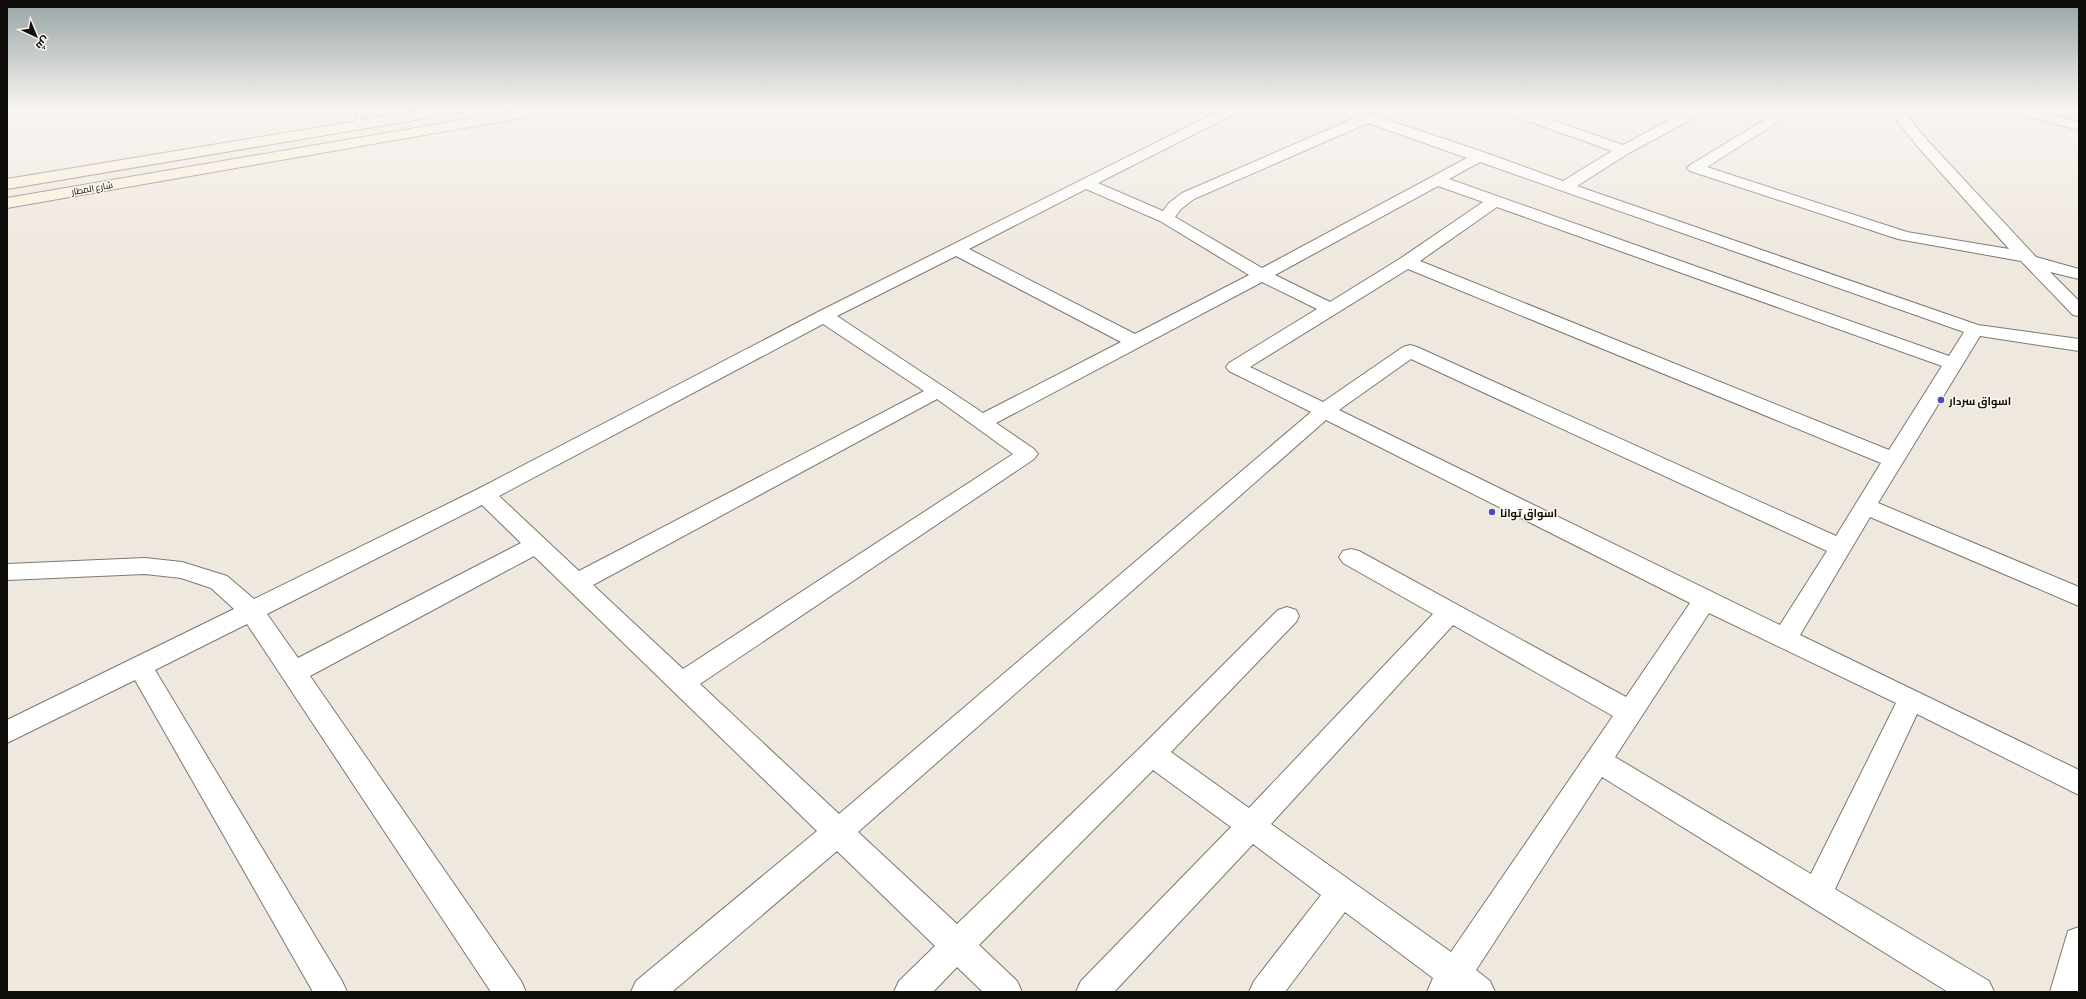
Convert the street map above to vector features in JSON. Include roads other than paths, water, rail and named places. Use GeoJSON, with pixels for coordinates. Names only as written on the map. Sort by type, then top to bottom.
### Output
{"type":"FeatureCollection","features":[{"type":"Feature","properties":{"kind":"main road","name":"شارع المطار"},"geometry":{"type":"LineString","coordinates":[[7,184],[179,155]]}},
{"type":"Feature","properties":{"kind":"main road","name":"شارع المطار"},"geometry":{"type":"LineString","coordinates":[[7,203],[282,155]]}},
{"type":"Feature","properties":{"kind":"street"},"geometry":{"type":"LineString","coordinates":[[7,732],[484,494],[824,316],[1142,155]]}},
{"type":"Feature","properties":{"kind":"street"},"geometry":{"type":"LineString","coordinates":[[1166,218],[1175,206],[1188,196],[1283,155]]}},
{"type":"Feature","properties":{"kind":"street"},"geometry":{"type":"LineString","coordinates":[[1477,155],[1976,330],[2079,345]]}},
{"type":"Feature","properties":{"kind":"street"},"geometry":{"type":"LineString","coordinates":[[1566,186],[1617,155]]}},
{"type":"Feature","properties":{"kind":"street"},"geometry":{"type":"LineString","coordinates":[[1717,155],[1695,168],[1904,236],[2028,259],[2079,274]]}},
{"type":"Feature","properties":{"kind":"street"},"geometry":{"type":"LineString","coordinates":[[1933,155],[2028,259],[2079,311]]}},
{"type":"Feature","properties":{"kind":"street"},"geometry":{"type":"LineString","coordinates":[[982,422],[1262,275],[1481,156]]}},
{"type":"Feature","properties":{"kind":"street"},"geometry":{"type":"LineString","coordinates":[[1436,180],[1954,364]]}},
{"type":"Feature","properties":{"kind":"street"},"geometry":{"type":"LineString","coordinates":[[1085,183],[1166,218],[1262,275],[1330,309]]}},
{"type":"Feature","properties":{"kind":"street"},"geometry":{"type":"LineString","coordinates":[[1494,201],[1407,262],[1236,367],[1705,600],[1911,698],[2079,783]]}},
{"type":"Feature","properties":{"kind":"street"},"geometry":{"type":"LineString","coordinates":[[956,249],[1134,341]]}},
{"type":"Feature","properties":{"kind":"street"},"geometry":{"type":"LineString","coordinates":[[1407,262],[1893,460]]}},
{"type":"Feature","properties":{"kind":"street"},"geometry":{"type":"LineString","coordinates":[[682,683],[1027,454],[938,391],[824,316]]}},
{"type":"Feature","properties":{"kind":"street"},"geometry":{"type":"LineString","coordinates":[[1785,638],[1864,506],[1976,330]]}},
{"type":"Feature","properties":{"kind":"street"},"geometry":{"type":"LineString","coordinates":[[647,992],[838,832],[1324,411],[1410,351],[1839,547]]}},
{"type":"Feature","properties":{"kind":"street"},"geometry":{"type":"LineString","coordinates":[[577,583],[938,391]]}},
{"type":"Feature","properties":{"kind":"street"},"geometry":{"type":"LineString","coordinates":[[484,494],[1006,992]]}},
{"type":"Feature","properties":{"kind":"street"},"geometry":{"type":"LineString","coordinates":[[1864,506],[2079,597]]}},
{"type":"Feature","properties":{"kind":"street"},"geometry":{"type":"LineString","coordinates":[[294,672],[537,545]]}},
{"type":"Feature","properties":{"kind":"street"},"geometry":{"type":"LineString","coordinates":[[1351,557],[1631,713]]}},
{"type":"Feature","properties":{"kind":"street"},"geometry":{"type":"LineString","coordinates":[[7,572],[145,566],[182,570],[219,582],[251,610],[510,992]]}},
{"type":"Feature","properties":{"kind":"street"},"geometry":{"type":"LineString","coordinates":[[1449,983],[1631,713],[1705,600]]}},
{"type":"Feature","properties":{"kind":"street"},"geometry":{"type":"LineString","coordinates":[[1092,992],[1251,826],[1450,612]]}},
{"type":"Feature","properties":{"kind":"street"},"geometry":{"type":"LineString","coordinates":[[910,992],[1152,754],[1287,616]]}},
{"type":"Feature","properties":{"kind":"street"},"geometry":{"type":"LineString","coordinates":[[140,666],[331,992]]}},
{"type":"Feature","properties":{"kind":"street"},"geometry":{"type":"LineString","coordinates":[[1817,894],[1911,698]]}},
{"type":"Feature","properties":{"kind":"street"},"geometry":{"type":"LineString","coordinates":[[1152,754],[1342,892],[1449,983],[1479,992]]}},
{"type":"Feature","properties":{"kind":"street"},"geometry":{"type":"LineString","coordinates":[[1598,762],[1978,992]]}},
{"type":"Feature","properties":{"kind":"street"},"geometry":{"type":"LineString","coordinates":[[1265,992],[1342,892]]}},
{"type":"Feature","properties":{"kind":"street"},"geometry":{"type":"LineString","coordinates":[[2066,992],[2079,942]]}},
{"type":"Feature","properties":{"kind":"place","name":"اسواق سردار"},"geometry":{"type":"Point","coordinates":[1941,400]}},
{"type":"Feature","properties":{"kind":"place","name":"اسواق توانا"},"geometry":{"type":"Point","coordinates":[1492,512]}}]}
